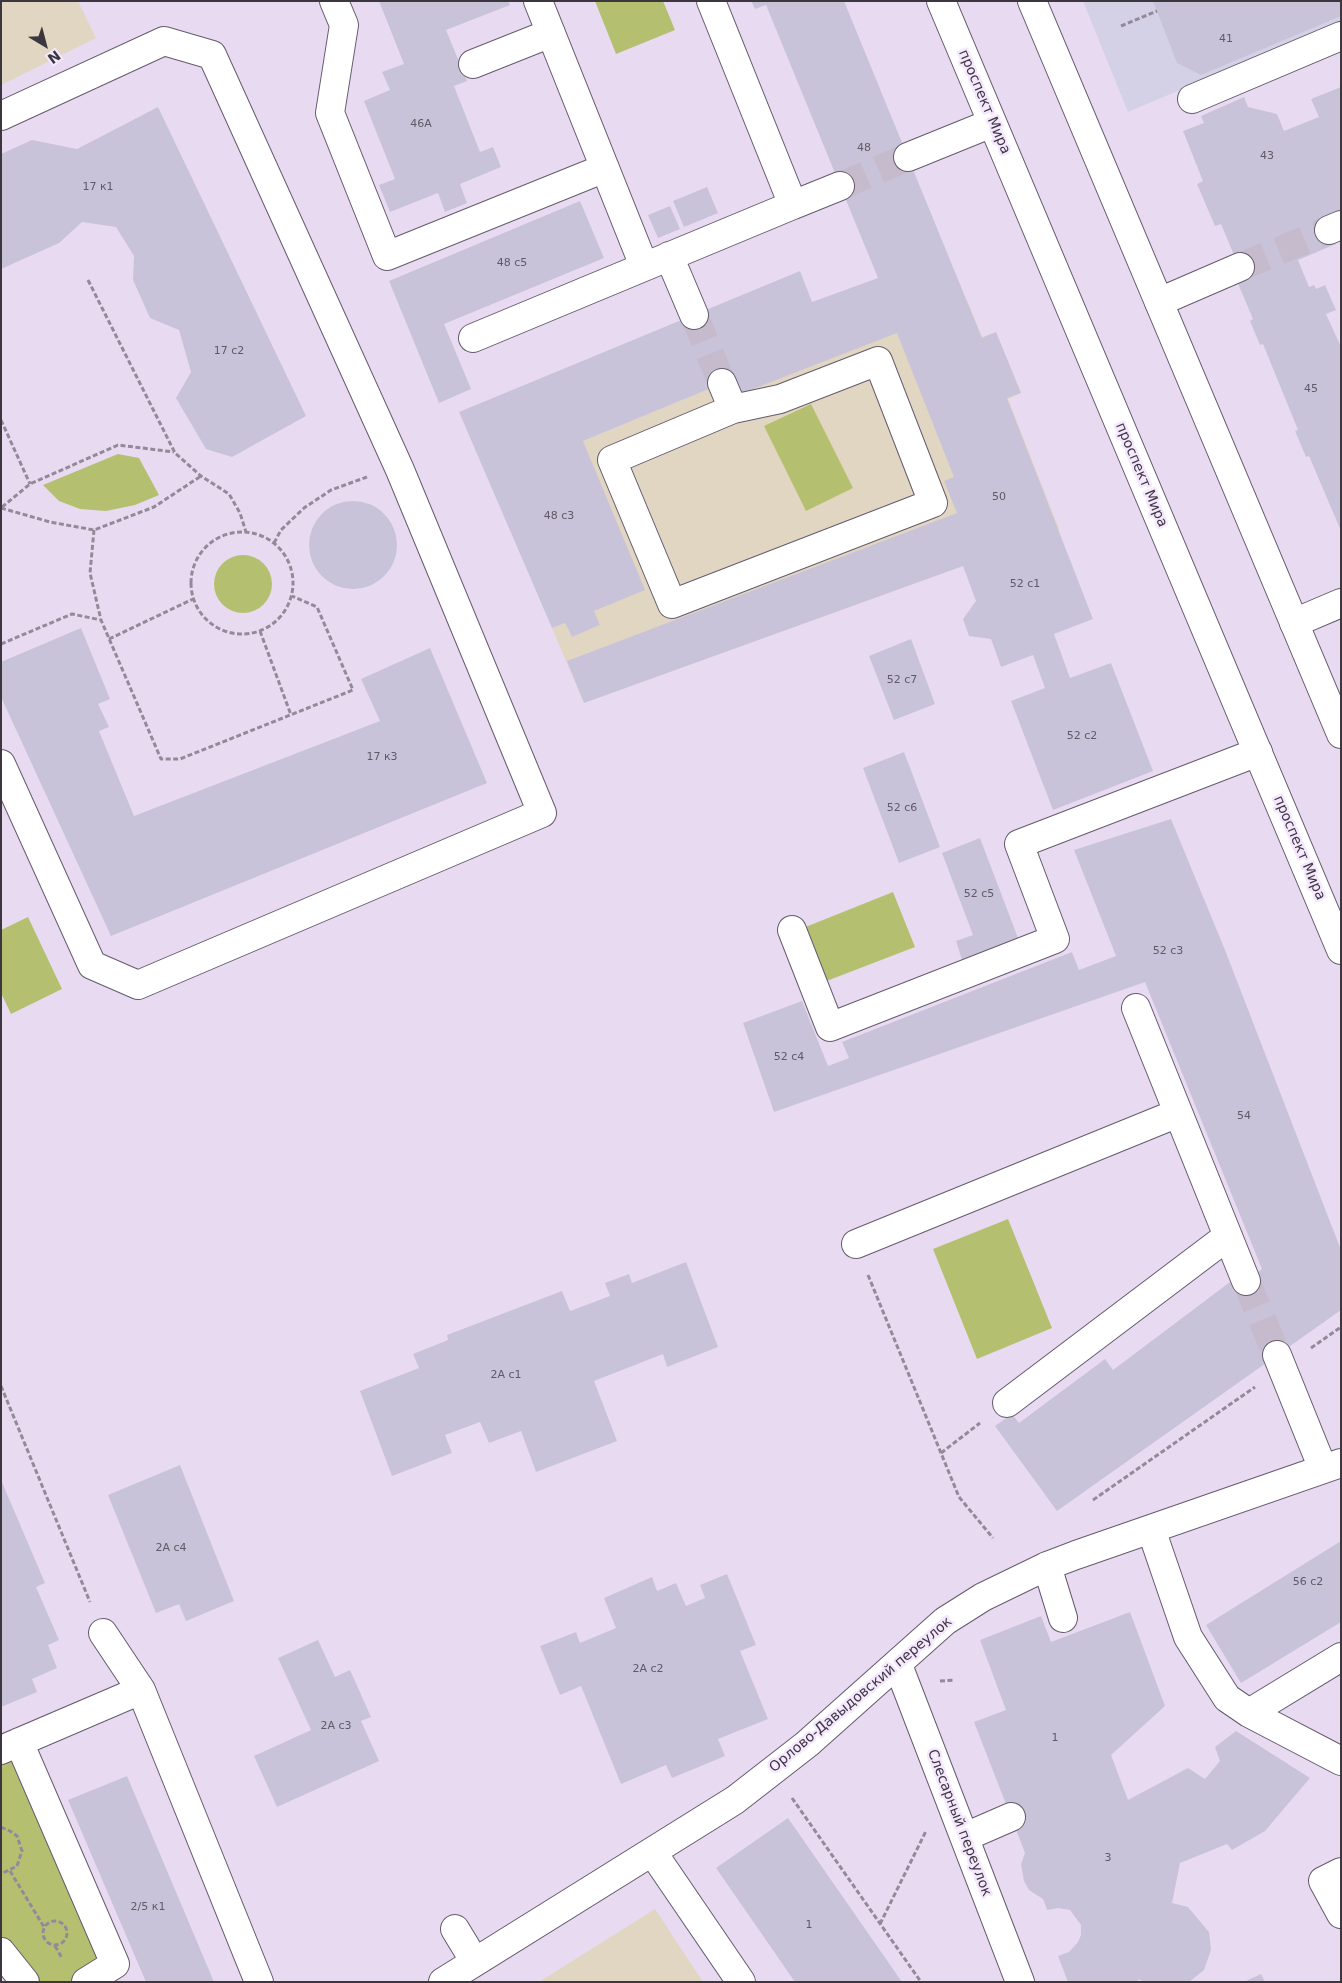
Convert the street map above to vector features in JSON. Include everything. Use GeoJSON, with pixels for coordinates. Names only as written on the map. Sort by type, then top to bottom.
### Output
{"type":"FeatureCollection","features":[{"type":"Feature","properties":{"kind":"main road"},"geometry":{"type":"LineString","coordinates":[[334,1],[344,25],[330,113],[387,256],[605,168]]}},
{"type":"Feature","properties":{"kind":"main road"},"geometry":{"type":"LineString","coordinates":[[538,1],[644,266]]}},
{"type":"Feature","properties":{"kind":"main road"},"geometry":{"type":"LineString","coordinates":[[711,1],[793,205]]}},
{"type":"Feature","properties":{"kind":"main road","name":"проспект Мира"},"geometry":{"type":"LineString","coordinates":[[941,1],[1341,950]]}},
{"type":"Feature","properties":{"kind":"main road"},"geometry":{"type":"LineString","coordinates":[[1032,1],[1341,734]]}},
{"type":"Feature","properties":{"kind":"main road"},"geometry":{"type":"LineString","coordinates":[[473,64],[551,33]]}},
{"type":"Feature","properties":{"kind":"main road"},"geometry":{"type":"LineString","coordinates":[[1192,98],[1341,36]]}},
{"type":"Feature","properties":{"kind":"main road"},"geometry":{"type":"LineString","coordinates":[[1,116],[164,41],[212,55],[400,470],[542,813],[138,985],[92,965],[1,764]]}},
{"type":"Feature","properties":{"kind":"main road"},"geometry":{"type":"LineString","coordinates":[[908,158],[992,123]]}},
{"type":"Feature","properties":{"kind":"main road"},"geometry":{"type":"LineString","coordinates":[[472,338],[840,186]]}},
{"type":"Feature","properties":{"kind":"main road"},"geometry":{"type":"LineString","coordinates":[[670,256],[694,315]]}},
{"type":"Feature","properties":{"kind":"main road"},"geometry":{"type":"LineString","coordinates":[[1159,302],[1240,268]]}},
{"type":"Feature","properties":{"kind":"main road"},"geometry":{"type":"LineString","coordinates":[[878,360],[933,502],[672,604],[612,460],[733,409],[780,399],[878,360]]}},
{"type":"Feature","properties":{"kind":"main road"},"geometry":{"type":"LineString","coordinates":[[722,383],[733,409]]}},
{"type":"Feature","properties":{"kind":"main road"},"geometry":{"type":"LineString","coordinates":[[1294,623],[1341,603]]}},
{"type":"Feature","properties":{"kind":"main road"},"geometry":{"type":"LineString","coordinates":[[792,930],[830,1027],[1055,939],[1018,844],[1258,752]]}},
{"type":"Feature","properties":{"kind":"main road"},"geometry":{"type":"LineString","coordinates":[[1136,1008],[1246,1281]]}},
{"type":"Feature","properties":{"kind":"main road"},"geometry":{"type":"LineString","coordinates":[[856,1244],[1178,1113]]}},
{"type":"Feature","properties":{"kind":"main road"},"geometry":{"type":"LineString","coordinates":[[1007,1403],[1228,1236]]}},
{"type":"Feature","properties":{"kind":"main road"},"geometry":{"type":"LineString","coordinates":[[1279,1362],[1332,1466]]}},
{"type":"Feature","properties":{"kind":"main road","name":"Орлово-Давыдовский переулок"},"geometry":{"type":"LineString","coordinates":[[443,1982],[653,1853],[735,1800],[807,1744],[898,1665],[945,1621],[983,1597],[1046,1566],[1332,1466]]}},
{"type":"Feature","properties":{"kind":"main road"},"geometry":{"type":"LineString","coordinates":[[1151,1529],[1188,1638],[1227,1698],[1249,1713],[1341,1761]]}},
{"type":"Feature","properties":{"kind":"main road"},"geometry":{"type":"LineString","coordinates":[[1046,1566],[1063,1618]]}},
{"type":"Feature","properties":{"kind":"main road"},"geometry":{"type":"LineString","coordinates":[[103,1633],[141,1690],[259,1982]]}},
{"type":"Feature","properties":{"kind":"main road"},"geometry":{"type":"LineString","coordinates":[[1249,1713],[1341,1657]]}},
{"type":"Feature","properties":{"kind":"main road","name":"Слесарный переулок"},"geometry":{"type":"LineString","coordinates":[[898,1665],[1020,1982]]}},
{"type":"Feature","properties":{"kind":"main road"},"geometry":{"type":"LineString","coordinates":[[86,1982],[115,1964],[10,1746],[141,1690]]}},
{"type":"Feature","properties":{"kind":"main road"},"geometry":{"type":"LineString","coordinates":[[965,1837],[1011,1817]]}},
{"type":"Feature","properties":{"kind":"main road"},"geometry":{"type":"LineString","coordinates":[[653,1853],[741,1982]]}},
{"type":"Feature","properties":{"kind":"main road"},"geometry":{"type":"LineString","coordinates":[[1341,1872],[1323,1881],[1341,1914]]}},
{"type":"Feature","properties":{"kind":"main road"},"geometry":{"type":"LineString","coordinates":[[455,1929],[475,1962]]}},
{"type":"Feature","properties":{"kind":"main road"},"geometry":{"type":"LineString","coordinates":[[1,1952],[26,1982]]}},
{"type":"Feature","properties":{"kind":"path"},"geometry":{"type":"LineString","coordinates":[[1121,26],[1157,11]]}},
{"type":"Feature","properties":{"kind":"path"},"geometry":{"type":"LineString","coordinates":[[88,280],[175,452],[201,476],[228,494],[240,513],[246,532]]}},
{"type":"Feature","properties":{"kind":"path"},"geometry":{"type":"LineString","coordinates":[[1,420],[30,484]]}},
{"type":"Feature","properties":{"kind":"path"},"geometry":{"type":"LineString","coordinates":[[2,508],[30,484],[118,445],[175,452]]}},
{"type":"Feature","properties":{"kind":"path"},"geometry":{"type":"LineString","coordinates":[[274,543],[281,530],[304,508],[331,490],[360,479],[400,470]]}},
{"type":"Feature","properties":{"kind":"path"},"geometry":{"type":"LineString","coordinates":[[2,508],[50,522],[94,530],[154,507],[201,476]]}},
{"type":"Feature","properties":{"kind":"path"},"geometry":{"type":"LineString","coordinates":[[94,530],[90,573],[101,620],[161,759],[180,759],[353,690],[317,606],[292,596]]}},
{"type":"Feature","properties":{"kind":"path"},"geometry":{"type":"LineString","coordinates":[[246,532],[261,536],[274,543],[284,553],[291,567],[293,581],[292,596],[285,611],[274,624],[260,632],[244,635],[227,633],[212,625],[200,613],[193,599],[190,584],[193,568],[199,555],[216,539],[231,533],[246,532]]}},
{"type":"Feature","properties":{"kind":"path"},"geometry":{"type":"LineString","coordinates":[[109,638],[193,599]]}},
{"type":"Feature","properties":{"kind":"path"},"geometry":{"type":"LineString","coordinates":[[1,644],[72,614],[101,620]]}},
{"type":"Feature","properties":{"kind":"path"},"geometry":{"type":"LineString","coordinates":[[260,632],[291,715]]}},
{"type":"Feature","properties":{"kind":"path"},"geometry":{"type":"LineString","coordinates":[[856,1244],[959,1497],[993,1538]]}},
{"type":"Feature","properties":{"kind":"path"},"geometry":{"type":"LineString","coordinates":[[1093,1500],[1279,1362],[1341,1327]]}},
{"type":"Feature","properties":{"kind":"path"},"geometry":{"type":"LineString","coordinates":[[1,1386],[103,1633]]}},
{"type":"Feature","properties":{"kind":"path"},"geometry":{"type":"LineString","coordinates":[[940,1453],[1007,1403]]}},
{"type":"Feature","properties":{"kind":"path"},"geometry":{"type":"LineString","coordinates":[[939,1681],[955,1680]]}},
{"type":"Feature","properties":{"kind":"path"},"geometry":{"type":"LineString","coordinates":[[790,1796],[921,1982]]}},
{"type":"Feature","properties":{"kind":"path"},"geometry":{"type":"LineString","coordinates":[[1,1828],[17,1836],[22,1851],[17,1866],[10,1872],[1,1874]]}},
{"type":"Feature","properties":{"kind":"path"},"geometry":{"type":"LineString","coordinates":[[880,1925],[927,1828]]}},
{"type":"Feature","properties":{"kind":"path"},"geometry":{"type":"LineString","coordinates":[[10,1872],[44,1927],[44,1939],[49,1944],[55,1946],[66,1939],[67,1933],[61,1923],[49,1922],[44,1927]]}},
{"type":"Feature","properties":{"kind":"shaded area"},"geometry":{"type":"Polygon","coordinates":[[[1,1],[78,1],[96,38],[1,85],[1,1]]]}},
{"type":"Feature","properties":{"kind":"shaded area"},"geometry":{"type":"Polygon","coordinates":[[[1083,1],[1341,1],[1341,22],[1128,112],[1083,1]]]}},
{"type":"Feature","properties":{"kind":"shaded area"},"geometry":{"type":"Polygon","coordinates":[[[968,303],[982,337],[996,332],[1021,393],[1008,399],[1059,529],[963,566],[584,703],[552,628],[565,623],[572,637],[600,625],[594,611],[583,441],[733,379],[897,333],[968,303]]]}},
{"type":"Feature","properties":{"kind":"shaded area"},"geometry":{"type":"Polygon","coordinates":[[[655,1909],[703,1982],[539,1982],[655,1909]]]}},
{"type":"Feature","properties":{"kind":"green space"},"geometry":{"type":"Polygon","coordinates":[[[595,1],[663,1],[675,30],[616,54],[595,1]]]}},
{"type":"Feature","properties":{"kind":"green space"},"geometry":{"type":"Polygon","coordinates":[[[811,404],[853,488],[806,511],[764,426],[811,404]]]}},
{"type":"Feature","properties":{"kind":"green space"},"geometry":{"type":"Polygon","coordinates":[[[118,454],[139,458],[159,495],[135,505],[106,511],[80,509],[59,501],[43,485],[118,454]]]}},
{"type":"Feature","properties":{"kind":"green space"},"geometry":{"type":"Polygon","coordinates":[[[237,555],[249,555],[264,563],[272,578],[272,590],[264,605],[249,613],[237,613],[222,605],[214,590],[214,578],[222,563],[237,555]]]}},
{"type":"Feature","properties":{"kind":"green space"},"geometry":{"type":"Polygon","coordinates":[[[893,892],[915,947],[824,982],[803,928],[893,892]]]}},
{"type":"Feature","properties":{"kind":"green space"},"geometry":{"type":"Polygon","coordinates":[[[28,917],[62,989],[11,1014],[1,993],[1,930],[28,917]]]}},
{"type":"Feature","properties":{"kind":"green space"},"geometry":{"type":"Polygon","coordinates":[[[1008,1219],[1052,1328],[977,1359],[933,1249],[1008,1219]]]}},
{"type":"Feature","properties":{"kind":"green space"},"geometry":{"type":"Polygon","coordinates":[[[16,1753],[107,1961],[72,1982],[32,1982],[1,1943],[1,1759],[16,1753]]]}},
{"type":"Feature","properties":{"kind":"building"},"geometry":{"type":"Polygon","coordinates":[[[379,1],[508,1],[510,5],[446,30],[467,81],[454,86],[480,152],[493,147],[501,167],[460,184],[467,203],[445,212],[438,193],[390,212],[379,185],[395,179],[364,101],[390,90],[382,72],[404,64],[379,1]]]}},
{"type":"Feature","properties":{"kind":"building"},"geometry":{"type":"Polygon","coordinates":[[[751,1],[844,1],[982,338],[996,332],[1021,393],[1007,398],[1093,619],[1054,634],[1070,678],[1111,663],[1153,771],[1053,810],[1011,701],[1045,688],[1033,655],[1001,667],[991,639],[969,636],[963,619],[976,601],[963,566],[584,703],[567,661],[957,513],[944,481],[954,477],[897,333],[740,394],[733,379],[583,441],[645,590],[594,611],[600,625],[572,637],[565,623],[552,628],[459,412],[800,271],[812,302],[878,278],[766,5],[755,9],[751,1]]]}},
{"type":"Feature","properties":{"kind":"building"},"geometry":{"type":"Polygon","coordinates":[[[1153,1],[1341,1],[1341,16],[1201,75],[1177,63],[1153,1]]]}},
{"type":"Feature","properties":{"kind":"building"},"geometry":{"type":"Polygon","coordinates":[[[1341,87],[1341,209],[1324,216],[1336,244],[1298,260],[1309,287],[1314,285],[1316,289],[1325,285],[1336,310],[1326,314],[1341,347],[1341,531],[1309,456],[1306,457],[1295,431],[1298,430],[1263,344],[1260,345],[1250,321],[1253,319],[1236,279],[1234,255],[1221,224],[1215,226],[1197,184],[1203,181],[1183,131],[1204,123],[1201,116],[1244,97],[1248,107],[1277,114],[1284,131],[1319,117],[1311,99],[1341,87]]]}},
{"type":"Feature","properties":{"kind":"building"},"geometry":{"type":"Polygon","coordinates":[[[158,107],[306,416],[232,457],[206,449],[176,398],[191,372],[179,330],[150,318],[133,280],[134,256],[116,227],[82,222],[59,243],[1,269],[1,154],[32,140],[77,149],[158,107]]]}},
{"type":"Feature","properties":{"kind":"building"},"geometry":{"type":"Polygon","coordinates":[[[707,187],[718,213],[684,227],[673,201],[707,187]]]}},
{"type":"Feature","properties":{"kind":"building"},"geometry":{"type":"Polygon","coordinates":[[[580,201],[604,258],[444,324],[471,389],[439,403],[389,281],[580,201]]]}},
{"type":"Feature","properties":{"kind":"building"},"geometry":{"type":"Polygon","coordinates":[[[670,206],[680,229],[658,238],[648,215],[670,206]]]}},
{"type":"Feature","properties":{"kind":"building"},"geometry":{"type":"Polygon","coordinates":[[[353,501],[370,505],[384,514],[393,528],[397,545],[393,562],[384,576],[370,585],[353,589],[336,585],[322,576],[313,562],[309,545],[313,528],[322,514],[336,505],[353,501]]]}},
{"type":"Feature","properties":{"kind":"building"},"geometry":{"type":"Polygon","coordinates":[[[81,628],[110,699],[98,704],[109,727],[99,731],[134,816],[380,721],[361,679],[430,648],[487,783],[111,936],[1,697],[1,662],[81,628]]]}},
{"type":"Feature","properties":{"kind":"building"},"geometry":{"type":"Polygon","coordinates":[[[911,639],[935,704],[894,720],[869,656],[911,639]]]}},
{"type":"Feature","properties":{"kind":"building"},"geometry":{"type":"Polygon","coordinates":[[[904,752],[940,847],[899,863],[863,768],[904,752]]]}},
{"type":"Feature","properties":{"kind":"building"},"geometry":{"type":"Polygon","coordinates":[[[1171,819],[1225,950],[1341,1250],[1341,1310],[1057,1511],[995,1426],[1012,1414],[1019,1423],[1105,1359],[1113,1370],[1230,1282],[1234,1291],[1262,1269],[1145,982],[774,1112],[743,1023],[802,1001],[828,1066],[849,1058],[842,1042],[1072,952],[1079,970],[1116,956],[1074,850],[1171,819]]]}},
{"type":"Feature","properties":{"kind":"building"},"geometry":{"type":"Polygon","coordinates":[[[980,838],[1018,938],[962,960],[956,941],[973,935],[942,853],[980,838]]]}},
{"type":"Feature","properties":{"kind":"building"},"geometry":{"type":"Polygon","coordinates":[[[686,1262],[718,1347],[667,1367],[663,1354],[594,1381],[617,1441],[536,1472],[521,1431],[489,1443],[480,1422],[445,1435],[452,1453],[392,1476],[360,1391],[419,1368],[413,1354],[448,1340],[447,1335],[562,1291],[570,1311],[610,1296],[605,1283],[629,1274],[632,1283],[686,1262]]]}},
{"type":"Feature","properties":{"kind":"building"},"geometry":{"type":"Polygon","coordinates":[[[180,1465],[234,1601],[186,1621],[179,1604],[156,1613],[108,1495],[180,1465]]]}},
{"type":"Feature","properties":{"kind":"building"},"geometry":{"type":"Polygon","coordinates":[[[1,1480],[45,1583],[36,1587],[59,1640],[48,1645],[57,1668],[32,1679],[37,1692],[1,1707],[1,1480]]]}},
{"type":"Feature","properties":{"kind":"building"},"geometry":{"type":"Polygon","coordinates":[[[1341,1541],[1341,1622],[1241,1683],[1206,1625],[1341,1541]]]}},
{"type":"Feature","properties":{"kind":"building"},"geometry":{"type":"Polygon","coordinates":[[[727,1574],[756,1645],[740,1651],[768,1719],[718,1739],[725,1756],[672,1778],[666,1765],[621,1784],[581,1686],[560,1695],[540,1646],[576,1632],[580,1643],[616,1628],[604,1598],[652,1577],[657,1591],[676,1583],[686,1606],[705,1598],[700,1585],[727,1574]]]}},
{"type":"Feature","properties":{"kind":"building"},"geometry":{"type":"Polygon","coordinates":[[[1130,1612],[1165,1706],[1111,1755],[1128,1800],[1188,1768],[1205,1779],[1220,1761],[1215,1747],[1236,1731],[1310,1778],[1265,1831],[1232,1850],[1227,1844],[1180,1863],[1172,1903],[1188,1907],[1209,1932],[1211,1950],[1204,1970],[1189,1982],[1144,1982],[1138,1979],[1139,1982],[1068,1982],[1058,1956],[1069,1952],[1078,1942],[1081,1935],[1081,1925],[1070,1910],[1058,1908],[1047,1910],[1043,1899],[1029,1890],[1024,1881],[1021,1864],[1025,1853],[974,1722],[1006,1710],[980,1640],[1041,1616],[1051,1642],[1130,1612]]]}},
{"type":"Feature","properties":{"kind":"building"},"geometry":{"type":"Polygon","coordinates":[[[318,1640],[335,1677],[350,1670],[371,1717],[361,1721],[379,1761],[277,1807],[254,1756],[311,1730],[278,1658],[318,1640]]]}},
{"type":"Feature","properties":{"kind":"building"},"geometry":{"type":"Polygon","coordinates":[[[127,1776],[214,1982],[146,1982],[68,1800],[127,1776]]]}},
{"type":"Feature","properties":{"kind":"building"},"geometry":{"type":"Polygon","coordinates":[[[788,1818],[902,1982],[795,1982],[716,1868],[788,1818]]]}},
{"type":"Feature","properties":{"kind":"building"},"geometry":{"type":"Polygon","coordinates":[[[1261,1974],[1265,1982],[1244,1982],[1261,1974]]]}},
{"type":"Feature","properties":{"kind":"tunnel"},"geometry":{"type":"LineString","coordinates":[[840,186],[908,157]]}},
{"type":"Feature","properties":{"kind":"tunnel"},"geometry":{"type":"LineString","coordinates":[[1240,267],[1329,230]]}},
{"type":"Feature","properties":{"kind":"tunnel"},"geometry":{"type":"LineString","coordinates":[[694,315],[722,383]]}},
{"type":"Feature","properties":{"kind":"tunnel"},"geometry":{"type":"LineString","coordinates":[[1246,1281],[1277,1355]]}}]}
